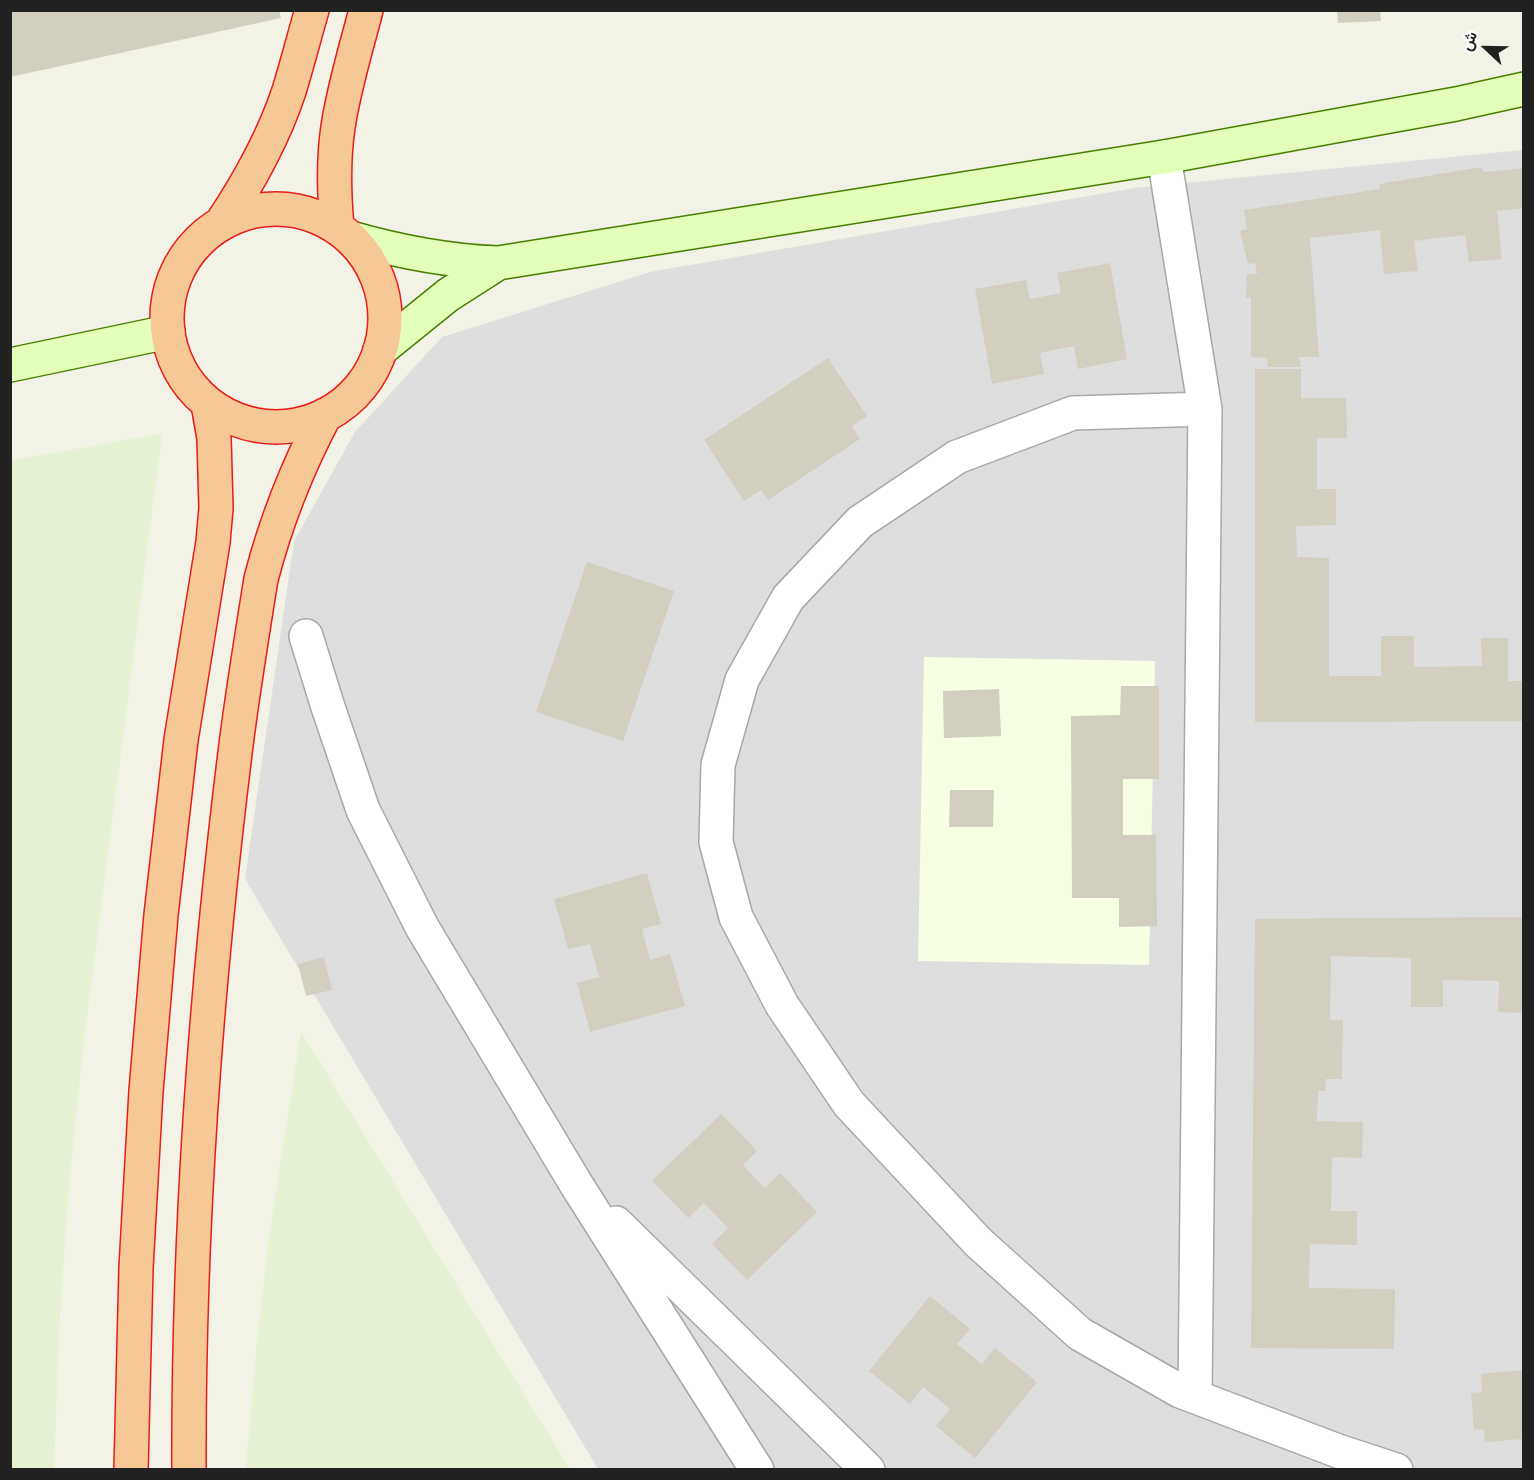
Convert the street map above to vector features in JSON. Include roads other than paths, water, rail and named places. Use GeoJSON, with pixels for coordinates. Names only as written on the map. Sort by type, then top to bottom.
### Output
{"type":"FeatureCollection","features":[{"type":"Feature","properties":{"kind":"highway"},"geometry":{"type":"LineString","coordinates":[[221,224],[260,160],[275,126],[288,92],[312,10]]}},
{"type":"Feature","properties":{"kind":"highway"},"geometry":{"type":"LineString","coordinates":[[344,233],[335,160],[338,126],[366,10]]}},
{"type":"Feature","properties":{"kind":"highway"},"geometry":{"type":"LineString","coordinates":[[259,210],[300,211],[319,218],[344,233],[373,269],[380,286],[384,307],[384,328],[380,350],[371,370],[359,387],[344,403],[325,415],[306,423],[286,427],[245,423],[208,404],[181,372],[172,353],[168,332],[167,311],[170,290],[189,252],[204,236],[221,224],[240,215],[259,210]]}},
{"type":"Feature","properties":{"kind":"highway"},"geometry":{"type":"LineString","coordinates":[[131,1470],[137,1256],[146,1091],[161,915],[181,740],[213,542],[216,507],[215,450],[208,404]]}},
{"type":"Feature","properties":{"kind":"highway"},"geometry":{"type":"LineString","coordinates":[[189,1470],[193,1256],[202,1096],[217,914],[236,744],[264,568],[291,484],[325,415]]}},
{"type":"Feature","properties":{"kind":"main road"},"geometry":{"type":"LineString","coordinates":[[344,233],[380,246],[429,256],[498,263],[1164,157],[1456,104],[1524,89]]}},
{"type":"Feature","properties":{"kind":"main road"},"geometry":{"type":"LineString","coordinates":[[380,350],[433,306],[498,263]]}},
{"type":"Feature","properties":{"kind":"main road"},"geometry":{"type":"LineString","coordinates":[[10,365],[168,332]]}},
{"type":"Feature","properties":{"kind":"street"},"geometry":{"type":"LineString","coordinates":[[1164,157],[1205,409],[1195,1396]]}},
{"type":"Feature","properties":{"kind":"street"},"geometry":{"type":"LineString","coordinates":[[1205,409],[1073,413],[957,457],[860,522],[788,598],[742,680],[718,765],[716,842],[736,917],[782,1005],[849,1104],[978,1242],[1080,1334],[1180,1391],[1338,1451],[1396,1470]]}},
{"type":"Feature","properties":{"kind":"street"},"geometry":{"type":"LineString","coordinates":[[306,636],[363,810],[422,927],[576,1184],[757,1470]]}},
{"type":"Feature","properties":{"kind":"street"},"geometry":{"type":"LineString","coordinates":[[576,1184],[868,1470]]}}]}
